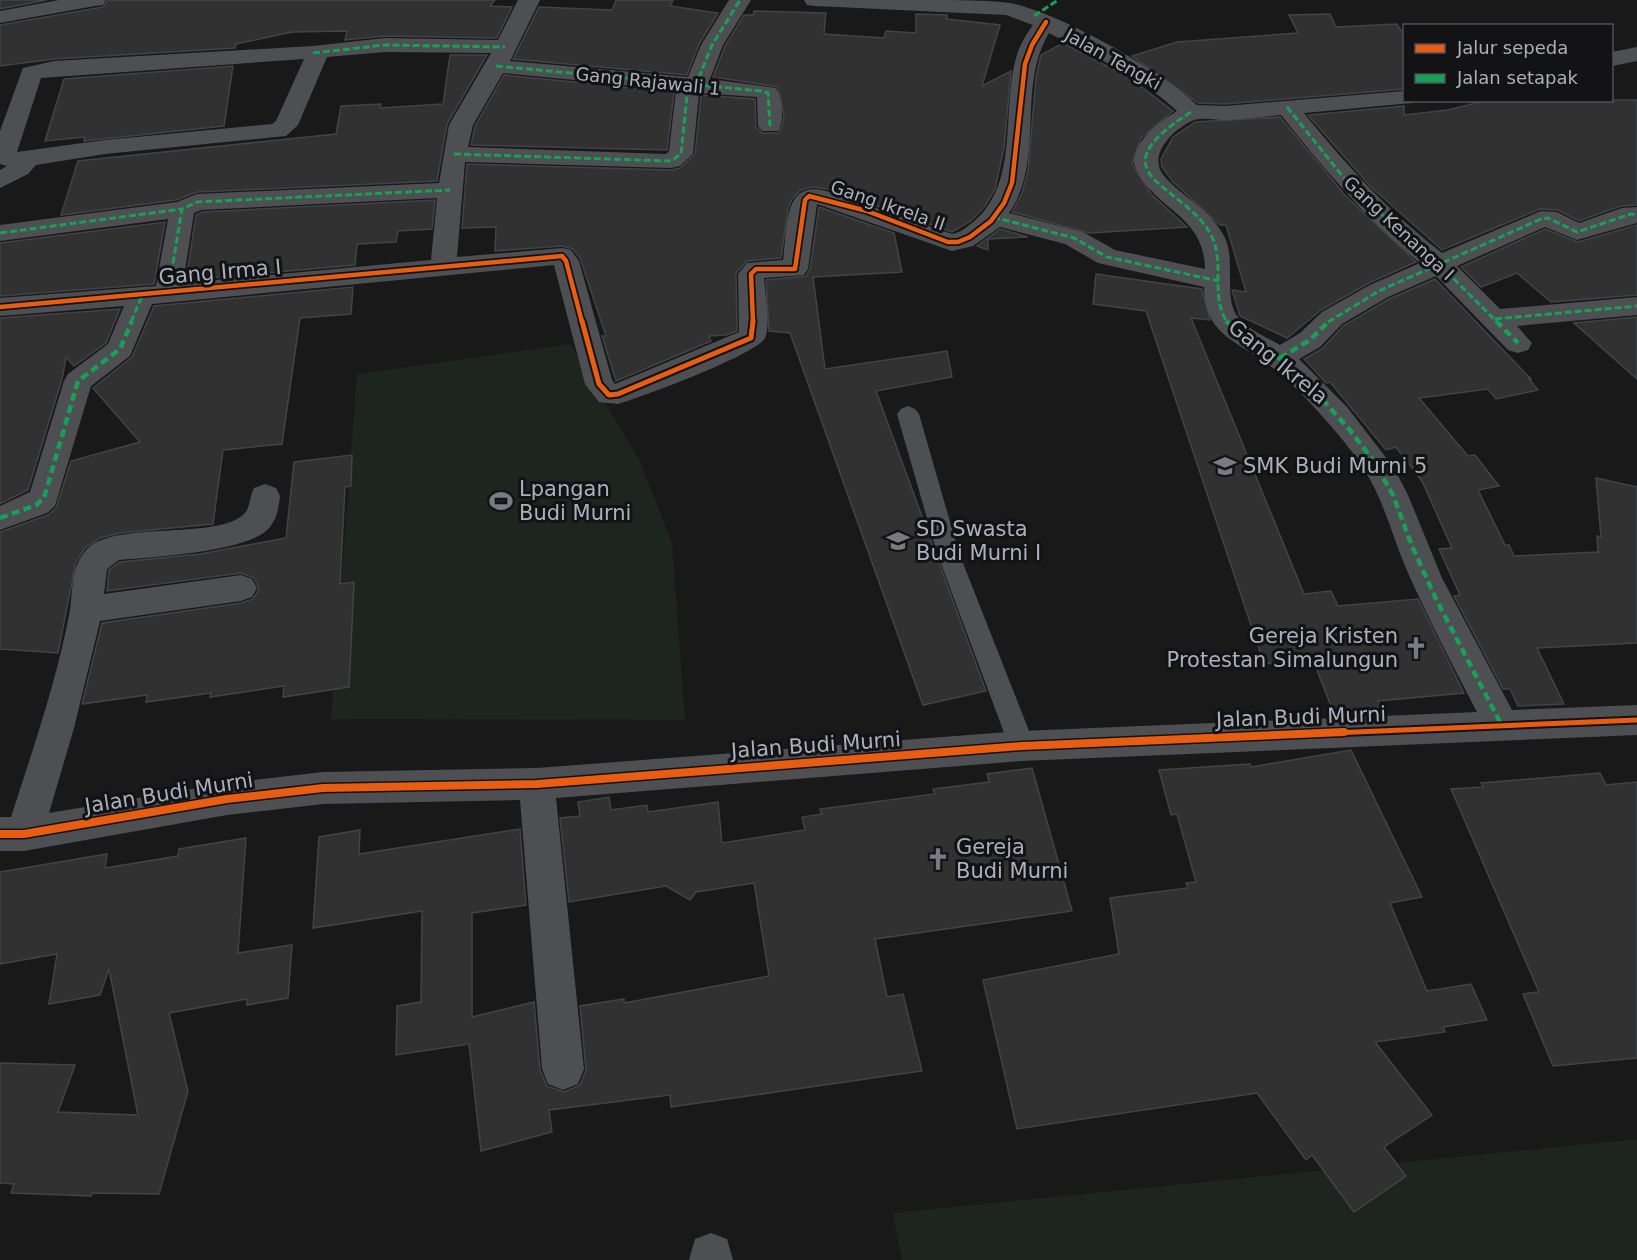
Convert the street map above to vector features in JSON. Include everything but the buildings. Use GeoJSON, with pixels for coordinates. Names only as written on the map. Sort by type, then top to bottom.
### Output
{"type":"FeatureCollection","features":[{"type":"Feature","properties":{"kind":"street"},"geometry":{"type":"LineString","coordinates":[[0,16],[30,6],[95,0]]}},
{"type":"Feature","properties":{"kind":"street"},"geometry":{"type":"LineString","coordinates":[[443,269],[454,154],[460,125],[529,0]]}},
{"type":"Feature","properties":{"kind":"street"},"geometry":{"type":"LineString","coordinates":[[454,154],[671,161],[681,154],[692,86],[711,45],[740,0]]}},
{"type":"Feature","properties":{"kind":"street","name":"Jalan Tengki"},"geometry":{"type":"LineString","coordinates":[[815,0],[1008,9],[1040,19],[1160,85],[1191,112]]}},
{"type":"Feature","properties":{"kind":"street"},"geometry":{"type":"LineString","coordinates":[[1040,19],[1058,0]]}},
{"type":"Feature","properties":{"kind":"street","name":"Gang Ikrela II"},"geometry":{"type":"LineString","coordinates":[[809,196],[817,196],[886,218],[948,242],[962,242],[981,230],[999,212],[1014,172],[1020,141],[1018,116],[1030,43],[1040,19]]}},
{"type":"Feature","properties":{"kind":"street","name":"Gang Rajawali 1"},"geometry":{"type":"LineString","coordinates":[[35,158],[8,159],[4,155],[31,73],[54,68],[313,53],[335,48],[394,45],[500,56],[692,86],[768,93],[770,126]]}},
{"type":"Feature","properties":{"kind":"street"},"geometry":{"type":"LineString","coordinates":[[0,180],[35,158],[105,147],[278,131],[286,125],[316,57],[313,53]]}},
{"type":"Feature","properties":{"kind":"street"},"geometry":{"type":"LineString","coordinates":[[1613,58],[1637,54]]}},
{"type":"Feature","properties":{"kind":"street"},"geometry":{"type":"LineString","coordinates":[[1191,112],[1208,114],[1403,98]]}},
{"type":"Feature","properties":{"kind":"street","name":"Gang Kenanga I"},"geometry":{"type":"LineString","coordinates":[[1287,107],[1344,178],[1399,231],[1441,266],[1518,343]]}},
{"type":"Feature","properties":{"kind":"street","name":"Gang Ikrela"},"geometry":{"type":"LineString","coordinates":[[1191,112],[1161,131],[1145,158],[1146,166],[1161,186],[1206,226],[1220,260],[1220,312],[1227,323],[1280,358],[1332,407],[1383,476],[1398,503],[1415,553],[1429,584],[1502,726]]}},
{"type":"Feature","properties":{"kind":"street"},"geometry":{"type":"LineString","coordinates":[[0,233],[182,209],[198,202],[450,190]]}},
{"type":"Feature","properties":{"kind":"street","name":"Gang Irma I"},"geometry":{"type":"LineString","coordinates":[[0,307],[443,269],[562,256],[566,261],[599,384],[609,394],[618,394],[716,355],[751,338],[753,332],[751,274],[756,269],[795,269],[805,200],[809,196]]}},
{"type":"Feature","properties":{"kind":"street"},"geometry":{"type":"LineString","coordinates":[[155,295],[182,209]]}},
{"type":"Feature","properties":{"kind":"street"},"geometry":{"type":"LineString","coordinates":[[1280,358],[1310,340],[1332,318],[1379,291],[1441,266],[1540,219],[1548,218],[1577,232],[1631,214],[1637,215]]}},
{"type":"Feature","properties":{"kind":"street"},"geometry":{"type":"LineString","coordinates":[[993,217],[1081,240],[1107,256],[1219,281]]}},
{"type":"Feature","properties":{"kind":"street","name":"Gang Irma I"},"geometry":{"type":"LineString","coordinates":[[0,518],[36,506],[44,498],[78,381],[120,349],[155,295]]}},
{"type":"Feature","properties":{"kind":"street"},"geometry":{"type":"LineString","coordinates":[[1496,319],[1637,306]]}},
{"type":"Feature","properties":{"kind":"street"},"geometry":{"type":"LineString","coordinates":[[12,834],[57,728],[86,610],[92,562],[103,552],[115,548],[219,536],[246,529],[259,519],[266,496]]}},
{"type":"Feature","properties":{"kind":"street"},"geometry":{"type":"LineString","coordinates":[[86,610],[241,588]]}},
{"type":"Feature","properties":{"kind":"street","name":"Jalan Budi Murni"},"geometry":{"type":"LineString","coordinates":[[12,834],[227,799],[322,788],[537,784],[1022,746],[1637,720]]}},
{"type":"Feature","properties":{"kind":"street"},"geometry":{"type":"LineString","coordinates":[[537,784],[563,1069]]}},
{"type":"Feature","properties":{"kind":"lane"},"geometry":{"type":"LineString","coordinates":[[908,414],[948,553],[1022,746]]}},
{"type":"Feature","properties":{"kind":"shaded area","name":"Lpangan Budi Murni"},"geometry":{"type":"Polygon","coordinates":[[[570,344],[639,459],[672,543],[685,720],[331,719],[357,374],[570,344]]]}},
{"type":"Feature","properties":{"kind":"shaded area"},"geometry":{"type":"Polygon","coordinates":[[[1637,1139],[1637,1260],[902,1260],[893,1213],[1637,1139]]]}},
{"type":"Feature","properties":{"kind":"marked path"},"geometry":{"type":"LineString","coordinates":[[695,87],[712,45],[740,0]]}},
{"type":"Feature","properties":{"kind":"marked path"},"geometry":{"type":"LineString","coordinates":[[1034,16],[1058,0]]}},
{"type":"Feature","properties":{"kind":"marked path"},"geometry":{"type":"LineString","coordinates":[[313,53],[385,45],[505,47]]}},
{"type":"Feature","properties":{"kind":"marked path"},"geometry":{"type":"LineString","coordinates":[[496,66],[761,91],[768,93],[770,126]]}},
{"type":"Feature","properties":{"kind":"marked path"},"geometry":{"type":"LineString","coordinates":[[454,154],[671,161],[681,154],[688,86]]}},
{"type":"Feature","properties":{"kind":"marked path"},"geometry":{"type":"LineString","coordinates":[[1287,107],[1344,178],[1407,239],[1441,266],[1518,343]]}},
{"type":"Feature","properties":{"kind":"marked path"},"geometry":{"type":"LineString","coordinates":[[1191,112],[1161,134],[1149,148],[1146,156],[1149,173],[1163,189],[1205,226],[1212,238],[1218,263],[1218,301],[1226,321],[1245,337],[1282,360],[1310,386],[1337,414],[1373,460],[1393,495],[1426,578],[1502,726]]}},
{"type":"Feature","properties":{"kind":"marked path"},"geometry":{"type":"LineString","coordinates":[[168,293],[182,209],[197,202],[450,190]]}},
{"type":"Feature","properties":{"kind":"marked path"},"geometry":{"type":"LineString","coordinates":[[0,233],[182,209]]}},
{"type":"Feature","properties":{"kind":"marked path"},"geometry":{"type":"LineString","coordinates":[[1280,358],[1310,340],[1332,318],[1379,291],[1541,219],[1548,218],[1577,232],[1631,214],[1637,215]]}},
{"type":"Feature","properties":{"kind":"marked path"},"geometry":{"type":"LineString","coordinates":[[993,217],[1074,238],[1107,257],[1219,281]]}},
{"type":"Feature","properties":{"kind":"marked path"},"geometry":{"type":"LineString","coordinates":[[0,518],[36,505],[44,498],[78,381],[120,349],[142,296]]}},
{"type":"Feature","properties":{"kind":"marked path"},"geometry":{"type":"LineString","coordinates":[[1495,319],[1637,306]]}},
{"type":"Feature","properties":{"kind":"cycle path"},"geometry":{"type":"LineString","coordinates":[[0,307],[142,296],[562,256],[566,261],[599,384],[609,395],[618,394],[716,355],[751,338],[753,332],[751,274],[756,269],[795,269],[805,200],[809,196],[817,196],[867,211],[948,242],[964,240],[991,221],[1004,203],[1012,183],[1025,64],[1032,45],[1046,22]]}},
{"type":"Feature","properties":{"kind":"cycle path"},"geometry":{"type":"LineString","coordinates":[[0,834],[24,834],[227,799],[323,788],[537,784],[1022,746],[1637,720]]}},
{"type":"Feature","properties":{"kind":"place","name":"SMK Budi Murni 5"},"geometry":{"type":"Point","coordinates":[1225,466]}},
{"type":"Feature","properties":{"kind":"place","name":"Lpangan Budi Murni"},"geometry":{"type":"Point","coordinates":[501,501]}},
{"type":"Feature","properties":{"kind":"place","name":"SD Swasta Budi Murni I"},"geometry":{"type":"Point","coordinates":[898,541]}},
{"type":"Feature","properties":{"kind":"place","name":"Gereja Kristen Protestan Simalungun"},"geometry":{"type":"Point","coordinates":[1416,648]}},
{"type":"Feature","properties":{"kind":"place","name":"Gereja Budi Murni"},"geometry":{"type":"Point","coordinates":[938,859]}}]}
